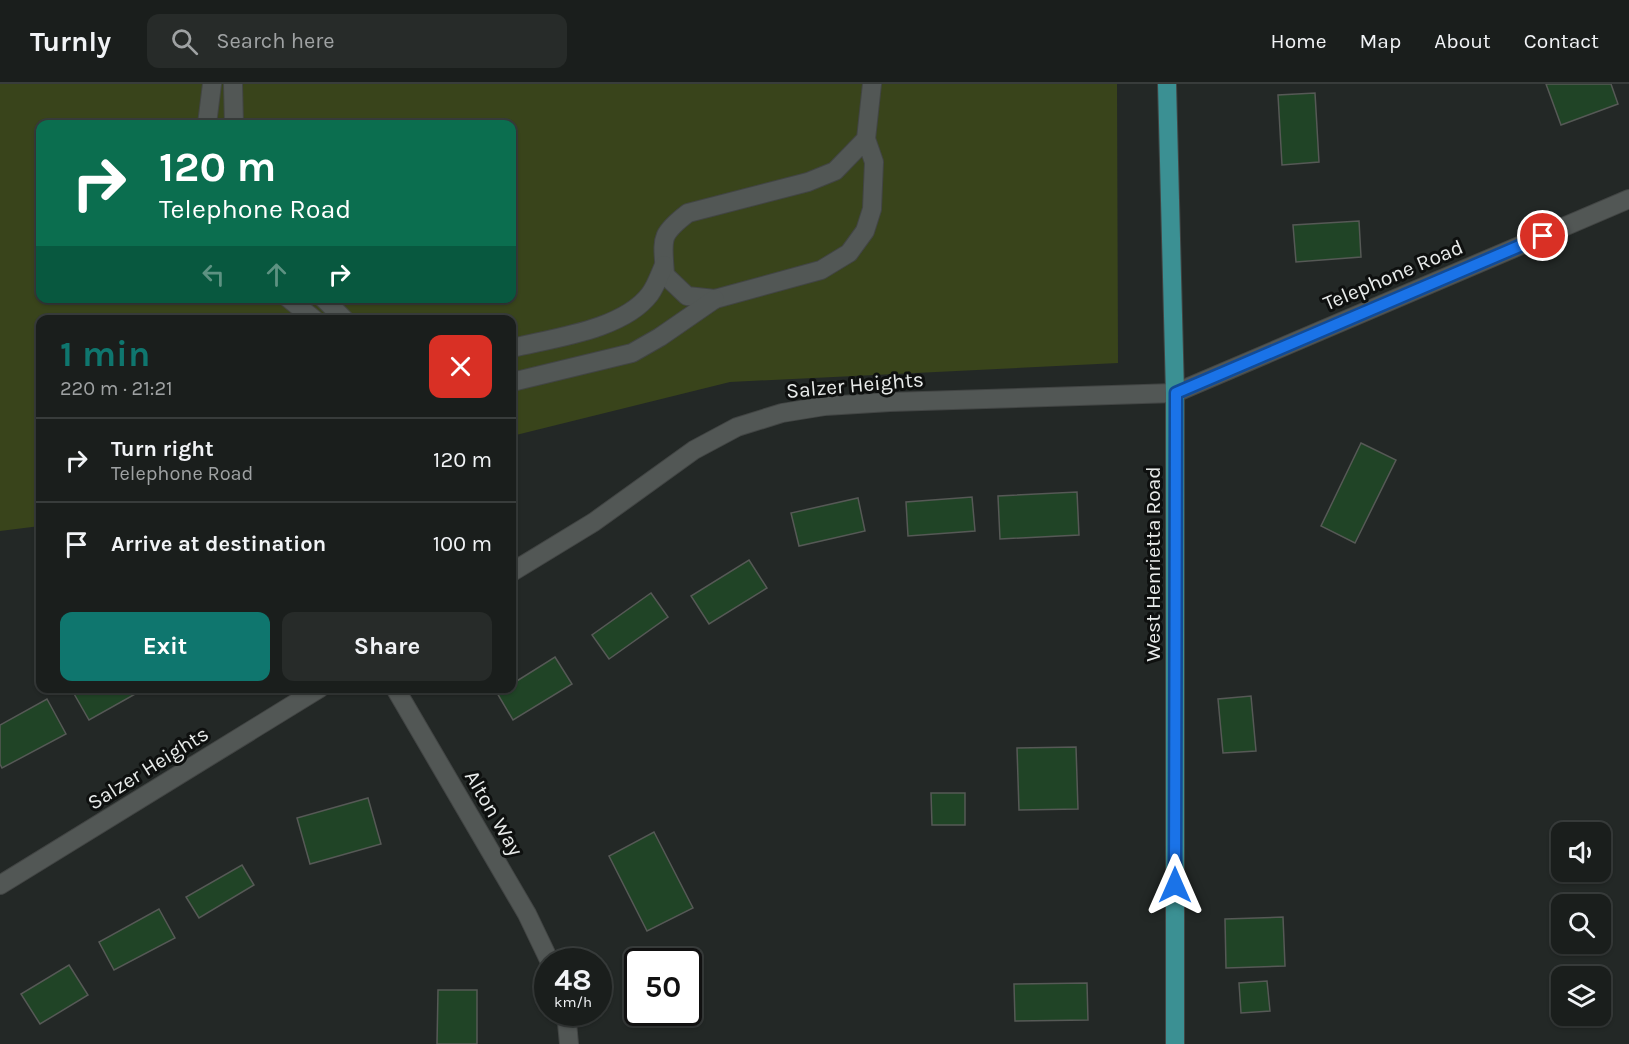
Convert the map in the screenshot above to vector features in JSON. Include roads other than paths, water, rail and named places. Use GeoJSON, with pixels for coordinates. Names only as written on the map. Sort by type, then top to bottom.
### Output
{"type":"FeatureCollection","features":[{"type":"Feature","properties":{"kind":"main road","name":"West Henrietta Road"},"geometry":{"type":"LineString","coordinates":[[1167,84],[1176,393],[1175,1044]]}},
{"type":"Feature","properties":{"kind":"street"},"geometry":{"type":"LineString","coordinates":[[208,120],[212,84]]}},
{"type":"Feature","properties":{"kind":"street"},"geometry":{"type":"LineString","coordinates":[[233,84],[234,120]]}},
{"type":"Feature","properties":{"kind":"street"},"geometry":{"type":"LineString","coordinates":[[516,381],[632,353],[660,337],[715,299],[821,270],[849,253],[866,231],[872,209],[874,162],[866,139],[872,84]]}},
{"type":"Feature","properties":{"kind":"street"},"geometry":{"type":"LineString","coordinates":[[715,299],[687,296],[665,274],[663,238],[673,225],[688,213],[808,182],[836,171],[866,139]]}},
{"type":"Feature","properties":{"kind":"street","name":"Telephone Road"},"geometry":{"type":"LineString","coordinates":[[1176,393],[1629,199]]}},
{"type":"Feature","properties":{"kind":"street"},"geometry":{"type":"LineString","coordinates":[[516,347],[588,330],[630,313],[650,294],[664,265]]}},
{"type":"Feature","properties":{"kind":"street"},"geometry":{"type":"LineString","coordinates":[[294,303],[309,315]]}},
{"type":"Feature","properties":{"kind":"street"},"geometry":{"type":"LineString","coordinates":[[328,303],[340,315]]}},
{"type":"Feature","properties":{"kind":"street","name":"Salzer Heights"},"geometry":{"type":"LineString","coordinates":[[516,570],[594,522],[694,450],[737,428],[782,413],[825,406],[890,402],[1176,393]]}},
{"type":"Feature","properties":{"kind":"street","name":"Salzer Heights"},"geometry":{"type":"LineString","coordinates":[[0,885],[312,693]]}},
{"type":"Feature","properties":{"kind":"street","name":"Alton Way"},"geometry":{"type":"LineString","coordinates":[[398,693],[545,948]]}},
{"type":"Feature","properties":{"kind":"street"},"geometry":{"type":"LineString","coordinates":[[567,1026],[569,1044]]}}]}
